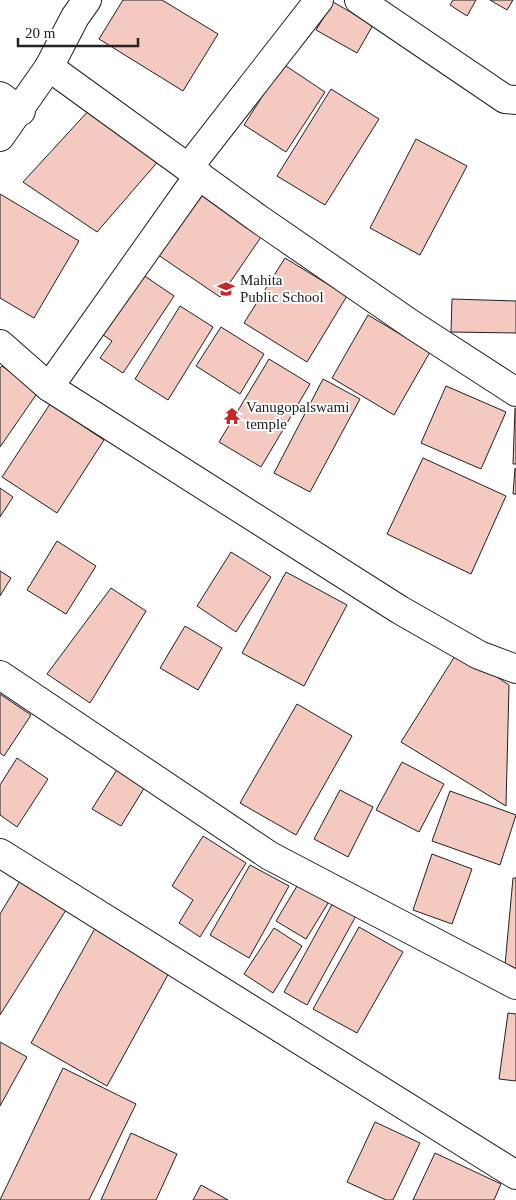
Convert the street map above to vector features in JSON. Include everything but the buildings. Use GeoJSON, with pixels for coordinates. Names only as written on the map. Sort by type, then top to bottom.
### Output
{"type":"FeatureCollection","features":[{"type":"Feature","properties":{"kind":"street"},"geometry":{"type":"LineString","coordinates":[[0,137],[10,103],[49,67],[74,16],[87,0]]}},
{"type":"Feature","properties":{"kind":"street"},"geometry":{"type":"LineString","coordinates":[[49,387],[194,171],[319,0]]}},
{"type":"Feature","properties":{"kind":"street"},"geometry":{"type":"LineString","coordinates":[[359,0],[505,99],[516,100]]}},
{"type":"Feature","properties":{"kind":"street"},"geometry":{"type":"LineString","coordinates":[[49,67],[410,324],[516,392]]}},
{"type":"Feature","properties":{"kind":"street"},"geometry":{"type":"LineString","coordinates":[[0,344],[49,387],[400,610],[479,655],[516,669]]}},
{"type":"Feature","properties":{"kind":"street"},"geometry":{"type":"LineString","coordinates":[[0,675],[270,856],[516,985]]}},
{"type":"Feature","properties":{"kind":"street"},"geometry":{"type":"LineString","coordinates":[[0,853],[516,1175]]}},
{"type":"Feature","properties":{"kind":"place","name":"Mahita Public School"},"geometry":{"type":"Point","coordinates":[226,289]}},
{"type":"Feature","properties":{"kind":"place","name":"Vanugopalswami temple"},"geometry":{"type":"Point","coordinates":[232,416]}}]}
